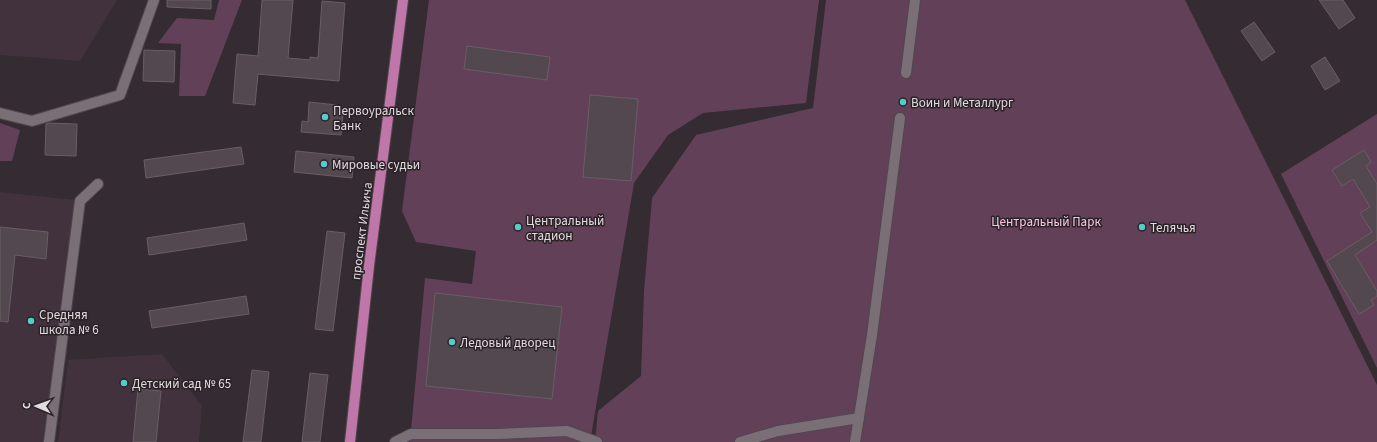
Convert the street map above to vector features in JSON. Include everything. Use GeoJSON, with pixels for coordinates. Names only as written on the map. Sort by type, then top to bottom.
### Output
{"type":"FeatureCollection","features":[{"type":"Feature","properties":{"kind":"main road","name":"проспект Ильича"},"geometry":{"type":"LineString","coordinates":[[350,442],[369,266],[402,0]]}},
{"type":"Feature","properties":{"kind":"street"},"geometry":{"type":"LineString","coordinates":[[0,113],[32,120],[120,94],[154,0]]}},
{"type":"Feature","properties":{"kind":"street"},"geometry":{"type":"LineString","coordinates":[[906,73],[915,0]]}},
{"type":"Feature","properties":{"kind":"street"},"geometry":{"type":"LineString","coordinates":[[855,442],[872,335],[900,118]]}},
{"type":"Feature","properties":{"kind":"street"},"geometry":{"type":"LineString","coordinates":[[49,442],[80,201],[98,184]]}},
{"type":"Feature","properties":{"kind":"street"},"geometry":{"type":"LineString","coordinates":[[740,442],[778,431],[859,418]]}},
{"type":"Feature","properties":{"kind":"street"},"geometry":{"type":"LineString","coordinates":[[395,442],[410,434],[499,434],[567,431],[597,442]]}},
{"type":"Feature","properties":{"kind":"shaded area"},"geometry":{"type":"Polygon","coordinates":[[[0,0],[117,0],[80,61],[0,55],[0,0]]]}},
{"type":"Feature","properties":{"kind":"shaded area","name":"Средняя школа № 6"},"geometry":{"type":"Polygon","coordinates":[[[0,192],[75,200],[48,442],[0,442],[0,192]]]}},
{"type":"Feature","properties":{"kind":"shaded area","name":"Детский сад № 65"},"geometry":{"type":"Polygon","coordinates":[[[162,354],[202,406],[199,442],[58,442],[68,360],[162,354]]]}},
{"type":"Feature","properties":{"kind":"green space"},"geometry":{"type":"Polygon","coordinates":[[[219,0],[242,0],[205,96],[179,96],[181,44],[158,43],[177,18],[214,20],[219,0]]]}},
{"type":"Feature","properties":{"kind":"green space","name":"Центральный стадион"},"geometry":{"type":"Polygon","coordinates":[[[429,0],[819,0],[806,103],[703,113],[668,135],[634,183],[590,442],[410,442],[425,278],[472,284],[476,251],[416,242],[402,211],[429,0]]]}},
{"type":"Feature","properties":{"kind":"green space","name":"Центральный Парк"},"geometry":{"type":"Polygon","coordinates":[[[826,0],[1185,0],[1377,385],[1377,442],[595,442],[598,411],[641,376],[644,291],[652,198],[696,135],[813,108],[826,0]]]}},
{"type":"Feature","properties":{"kind":"green space"},"geometry":{"type":"Polygon","coordinates":[[[1377,114],[1377,368],[1281,174],[1377,114]]]}},
{"type":"Feature","properties":{"kind":"green space"},"geometry":{"type":"Polygon","coordinates":[[[0,123],[20,130],[12,161],[0,161],[0,123]]]}},
{"type":"Feature","properties":{"kind":"building"},"geometry":{"type":"Polygon","coordinates":[[[167,0],[211,0],[211,9],[167,7],[167,0]]]}},
{"type":"Feature","properties":{"kind":"building"},"geometry":{"type":"Polygon","coordinates":[[[262,0],[293,0],[288,58],[310,60],[310,57],[318,58],[322,1],[345,3],[339,81],[258,74],[255,105],[233,103],[237,54],[258,56],[262,0]]]}},
{"type":"Feature","properties":{"kind":"building"},"geometry":{"type":"Polygon","coordinates":[[[1319,0],[1343,0],[1355,18],[1339,29],[1319,0]]]}},
{"type":"Feature","properties":{"kind":"building"},"geometry":{"type":"Polygon","coordinates":[[[1254,22],[1275,52],[1262,61],[1241,31],[1254,22]]]}},
{"type":"Feature","properties":{"kind":"building"},"geometry":{"type":"Polygon","coordinates":[[[467,46],[550,57],[547,80],[464,69],[467,46]]]}},
{"type":"Feature","properties":{"kind":"building"},"geometry":{"type":"Polygon","coordinates":[[[144,50],[175,51],[174,82],[143,81],[144,50]]]}},
{"type":"Feature","properties":{"kind":"building"},"geometry":{"type":"Polygon","coordinates":[[[1325,57],[1340,81],[1325,90],[1311,66],[1325,57]]]}},
{"type":"Feature","properties":{"kind":"building"},"geometry":{"type":"Polygon","coordinates":[[[590,95],[638,99],[631,181],[583,177],[590,95]]]}},
{"type":"Feature","properties":{"kind":"building","name":"Первоуральск Банк"},"geometry":{"type":"Polygon","coordinates":[[[309,102],[337,105],[343,113],[341,135],[301,132],[302,121],[308,122],[309,102]]]}},
{"type":"Feature","properties":{"kind":"building"},"geometry":{"type":"Polygon","coordinates":[[[46,124],[77,124],[76,156],[45,155],[46,124]]]}},
{"type":"Feature","properties":{"kind":"building"},"geometry":{"type":"Polygon","coordinates":[[[241,147],[244,164],[146,178],[144,160],[241,147]]]}},
{"type":"Feature","properties":{"kind":"building"},"geometry":{"type":"Polygon","coordinates":[[[1364,150],[1371,162],[1366,166],[1377,184],[1377,240],[1355,255],[1377,291],[1377,296],[1371,300],[1374,305],[1359,314],[1327,261],[1372,232],[1360,213],[1370,207],[1353,179],[1342,186],[1332,170],[1364,150]]]}},
{"type":"Feature","properties":{"kind":"building"},"geometry":{"type":"Polygon","coordinates":[[[296,151],[354,157],[352,178],[294,172],[296,151]]]}},
{"type":"Feature","properties":{"kind":"building"},"geometry":{"type":"Polygon","coordinates":[[[244,223],[247,240],[149,255],[147,238],[244,223]]]}},
{"type":"Feature","properties":{"kind":"building"},"geometry":{"type":"Polygon","coordinates":[[[0,227],[48,232],[46,259],[15,255],[8,322],[0,321],[0,227]]]}},
{"type":"Feature","properties":{"kind":"building"},"geometry":{"type":"Polygon","coordinates":[[[327,231],[345,233],[333,331],[315,329],[327,231]]]}},
{"type":"Feature","properties":{"kind":"building"},"geometry":{"type":"Polygon","coordinates":[[[435,293],[562,307],[552,399],[426,386],[435,293]]]}},
{"type":"Feature","properties":{"kind":"building"},"geometry":{"type":"Polygon","coordinates":[[[246,296],[249,314],[152,328],[149,311],[246,296]]]}},
{"type":"Feature","properties":{"kind":"building"},"geometry":{"type":"Polygon","coordinates":[[[252,370],[269,372],[261,442],[243,442],[252,370]]]}},
{"type":"Feature","properties":{"kind":"building"},"geometry":{"type":"Polygon","coordinates":[[[310,373],[328,375],[320,442],[302,442],[310,373]]]}},
{"type":"Feature","properties":{"kind":"building"},"geometry":{"type":"Polygon","coordinates":[[[138,389],[161,391],[156,442],[133,442],[138,389]]]}},
{"type":"Feature","properties":{"kind":"place","name":"Воин и Металлург"},"geometry":{"type":"Point","coordinates":[903,102]}},
{"type":"Feature","properties":{"kind":"place","name":"Первоуральск Банк"},"geometry":{"type":"Point","coordinates":[325,117]}},
{"type":"Feature","properties":{"kind":"place","name":"Мировые судьи"},"geometry":{"type":"Point","coordinates":[324,164]}},
{"type":"Feature","properties":{"kind":"place","name":"Центральный стадион"},"geometry":{"type":"Point","coordinates":[518,227]}},
{"type":"Feature","properties":{"kind":"place","name":"Телячья"},"geometry":{"type":"Point","coordinates":[1142,227]}},
{"type":"Feature","properties":{"kind":"place","name":"Средняя школа № 6"},"geometry":{"type":"Point","coordinates":[31,321]}},
{"type":"Feature","properties":{"kind":"place","name":"Ледовый дворец"},"geometry":{"type":"Point","coordinates":[452,342]}},
{"type":"Feature","properties":{"kind":"place","name":"Детский сад № 65"},"geometry":{"type":"Point","coordinates":[124,383]}}]}
